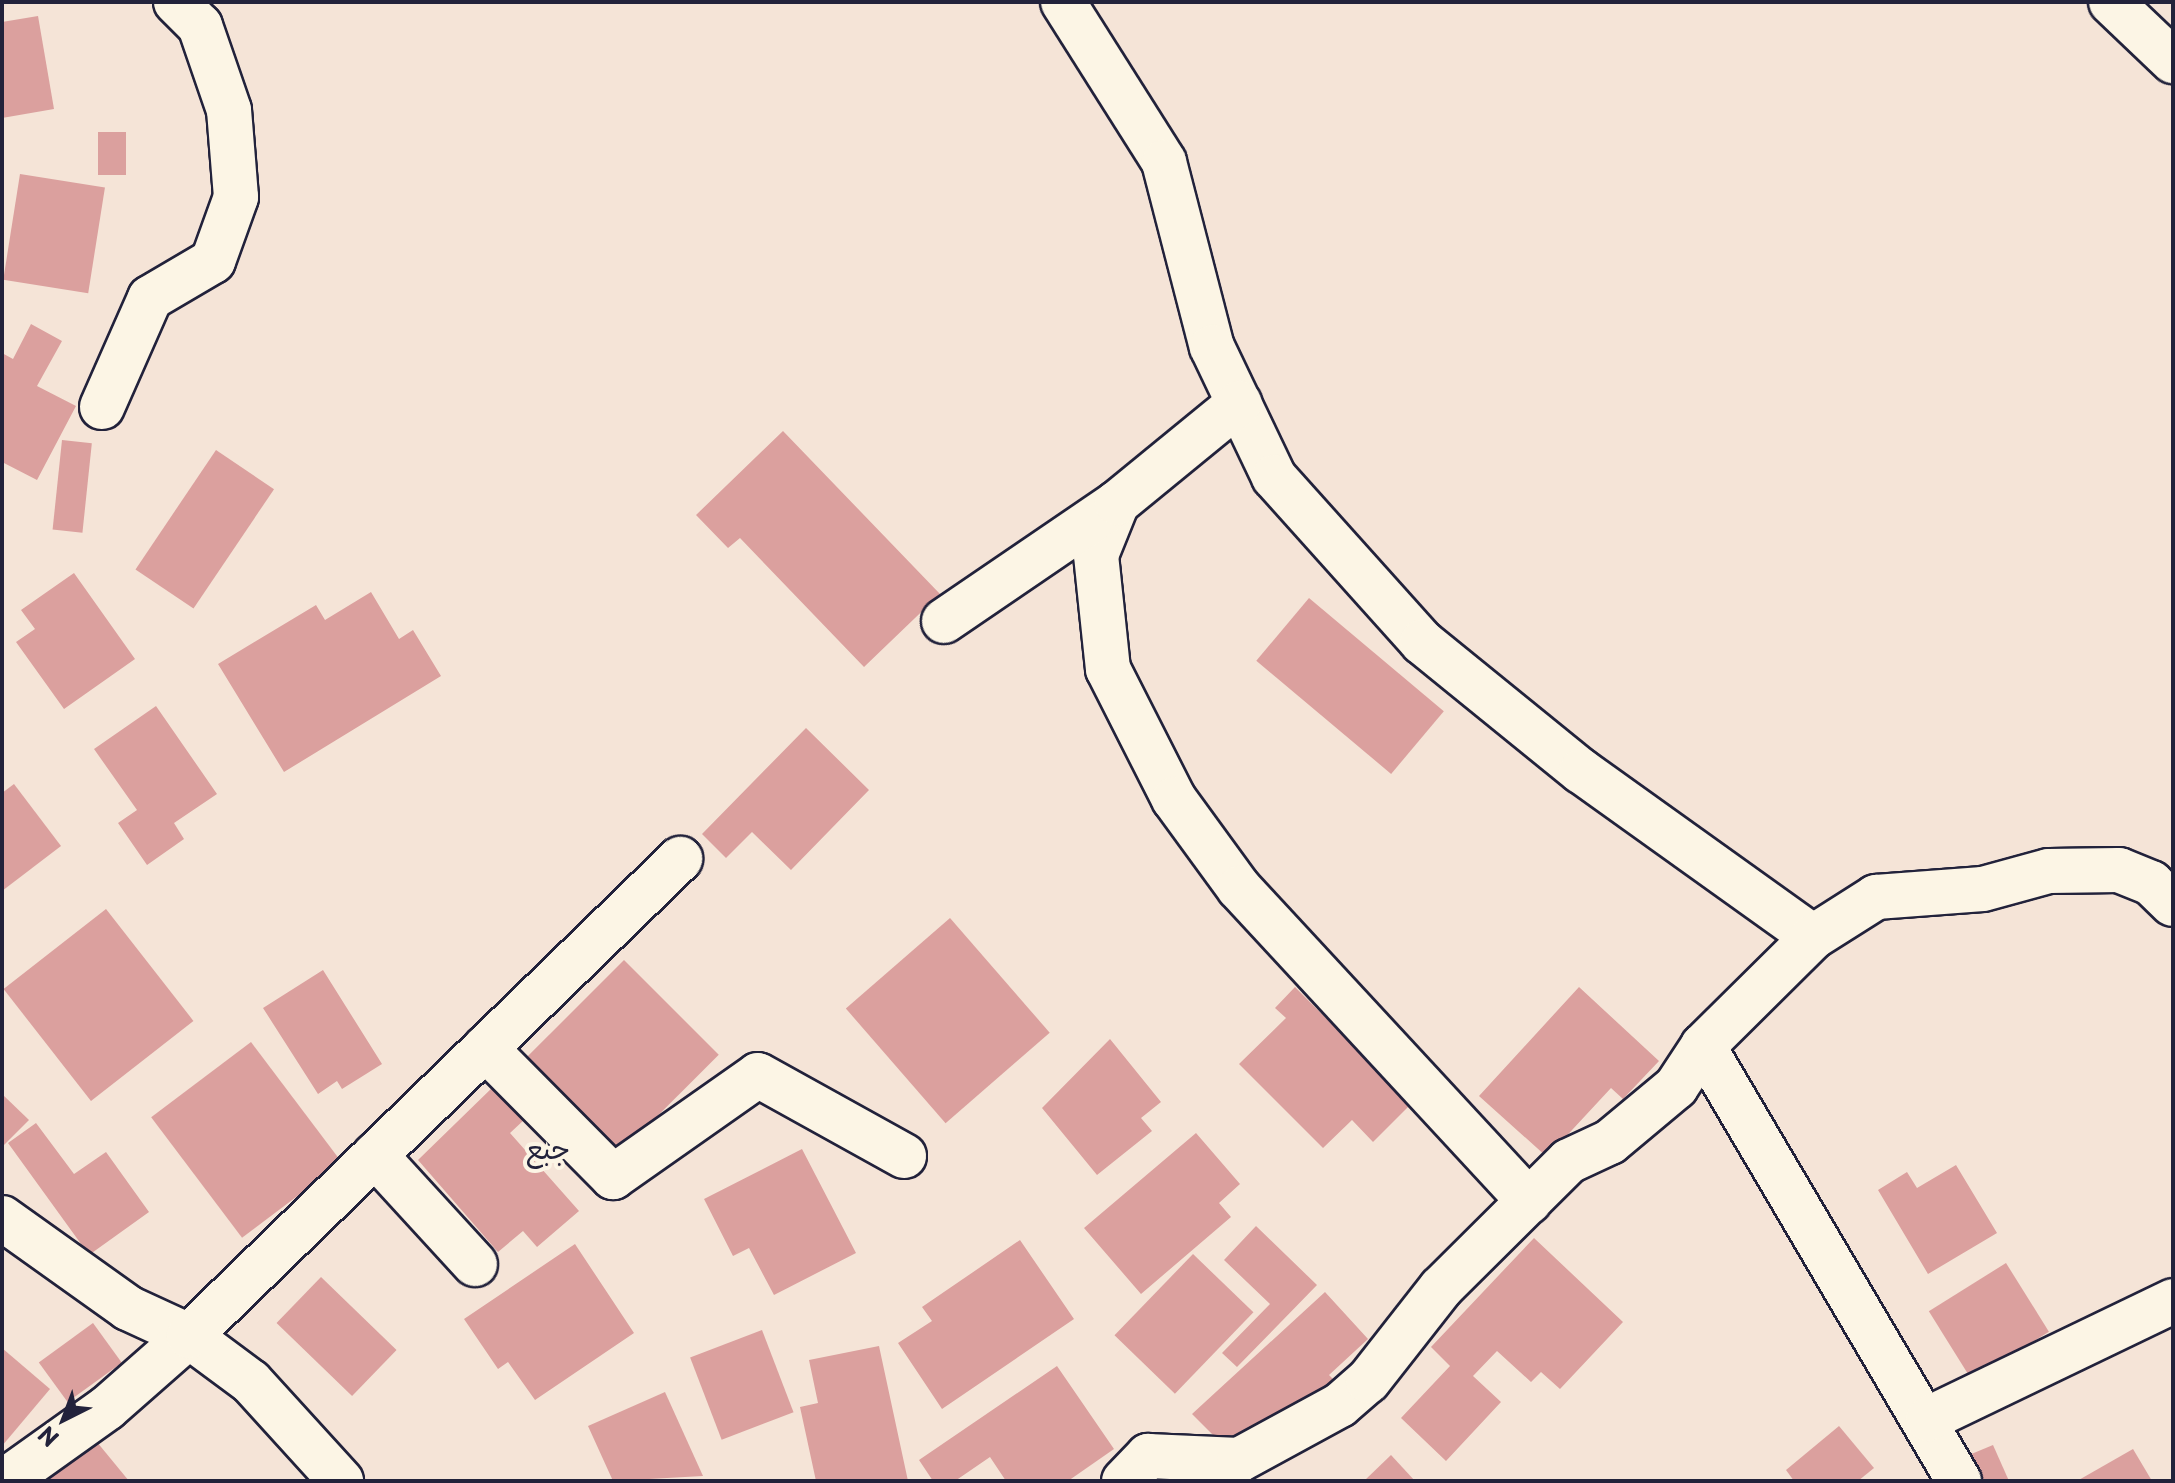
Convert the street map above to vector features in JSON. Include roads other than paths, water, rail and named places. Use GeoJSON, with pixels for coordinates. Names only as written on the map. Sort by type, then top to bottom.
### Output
{"type":"FeatureCollection","features":[{"type":"Feature","properties":{"kind":"main road"},"geometry":{"type":"LineString","coordinates":[[1063,2],[1164,162],[1212,347],[1274,477],[1422,642],[1581,771],[1813,937]]}},
{"type":"Feature","properties":{"kind":"main road"},"geometry":{"type":"LineString","coordinates":[[2111,2],[2173,61]]}},
{"type":"Feature","properties":{"kind":"main road"},"geometry":{"type":"LineString","coordinates":[[102,407],[150,298],[213,261],[236,197],[229,110],[188,10]]}},
{"type":"Feature","properties":{"kind":"main road"},"geometry":{"type":"LineString","coordinates":[[944,621],[1117,503],[1239,403]]}},
{"type":"Feature","properties":{"kind":"main road"},"geometry":{"type":"LineString","coordinates":[[1117,503],[1096,555],[1108,669],[1174,799],[1239,888],[1529,1201]]}},
{"type":"Feature","properties":{"kind":"main road"},"geometry":{"type":"LineString","coordinates":[[6,1480],[107,1408],[189,1336],[680,859]]}},
{"type":"Feature","properties":{"kind":"main road"},"geometry":{"type":"LineString","coordinates":[[1124,1481],[1148,1456],[1239,1460],[1340,1405],[1569,1161],[1610,1142],[1676,1087],[1703,1046],[1813,937],[1876,897],[1983,889],[2049,871],[2119,870],[2166,884]]}},
{"type":"Feature","properties":{"kind":"main road"},"geometry":{"type":"LineString","coordinates":[[1703,1046],[1928,1419],[1959,1481]]}},
{"type":"Feature","properties":{"kind":"main road"},"geometry":{"type":"LineString","coordinates":[[485,1048],[613,1177],[758,1075],[904,1156]]}},
{"type":"Feature","properties":{"kind":"main road"},"geometry":{"type":"LineString","coordinates":[[375,1155],[475,1264]]}},
{"type":"Feature","properties":{"kind":"main road"},"geometry":{"type":"LineString","coordinates":[[2,1218],[128,1308],[189,1336],[251,1382],[341,1481]]}},
{"type":"Feature","properties":{"kind":"main road"},"geometry":{"type":"LineString","coordinates":[[1928,1419],[2173,1301]]}},
{"type":"Feature","properties":{"kind":"district","name":"جبع"},"geometry":{"type":"Point","coordinates":[548,1148]}}]}
